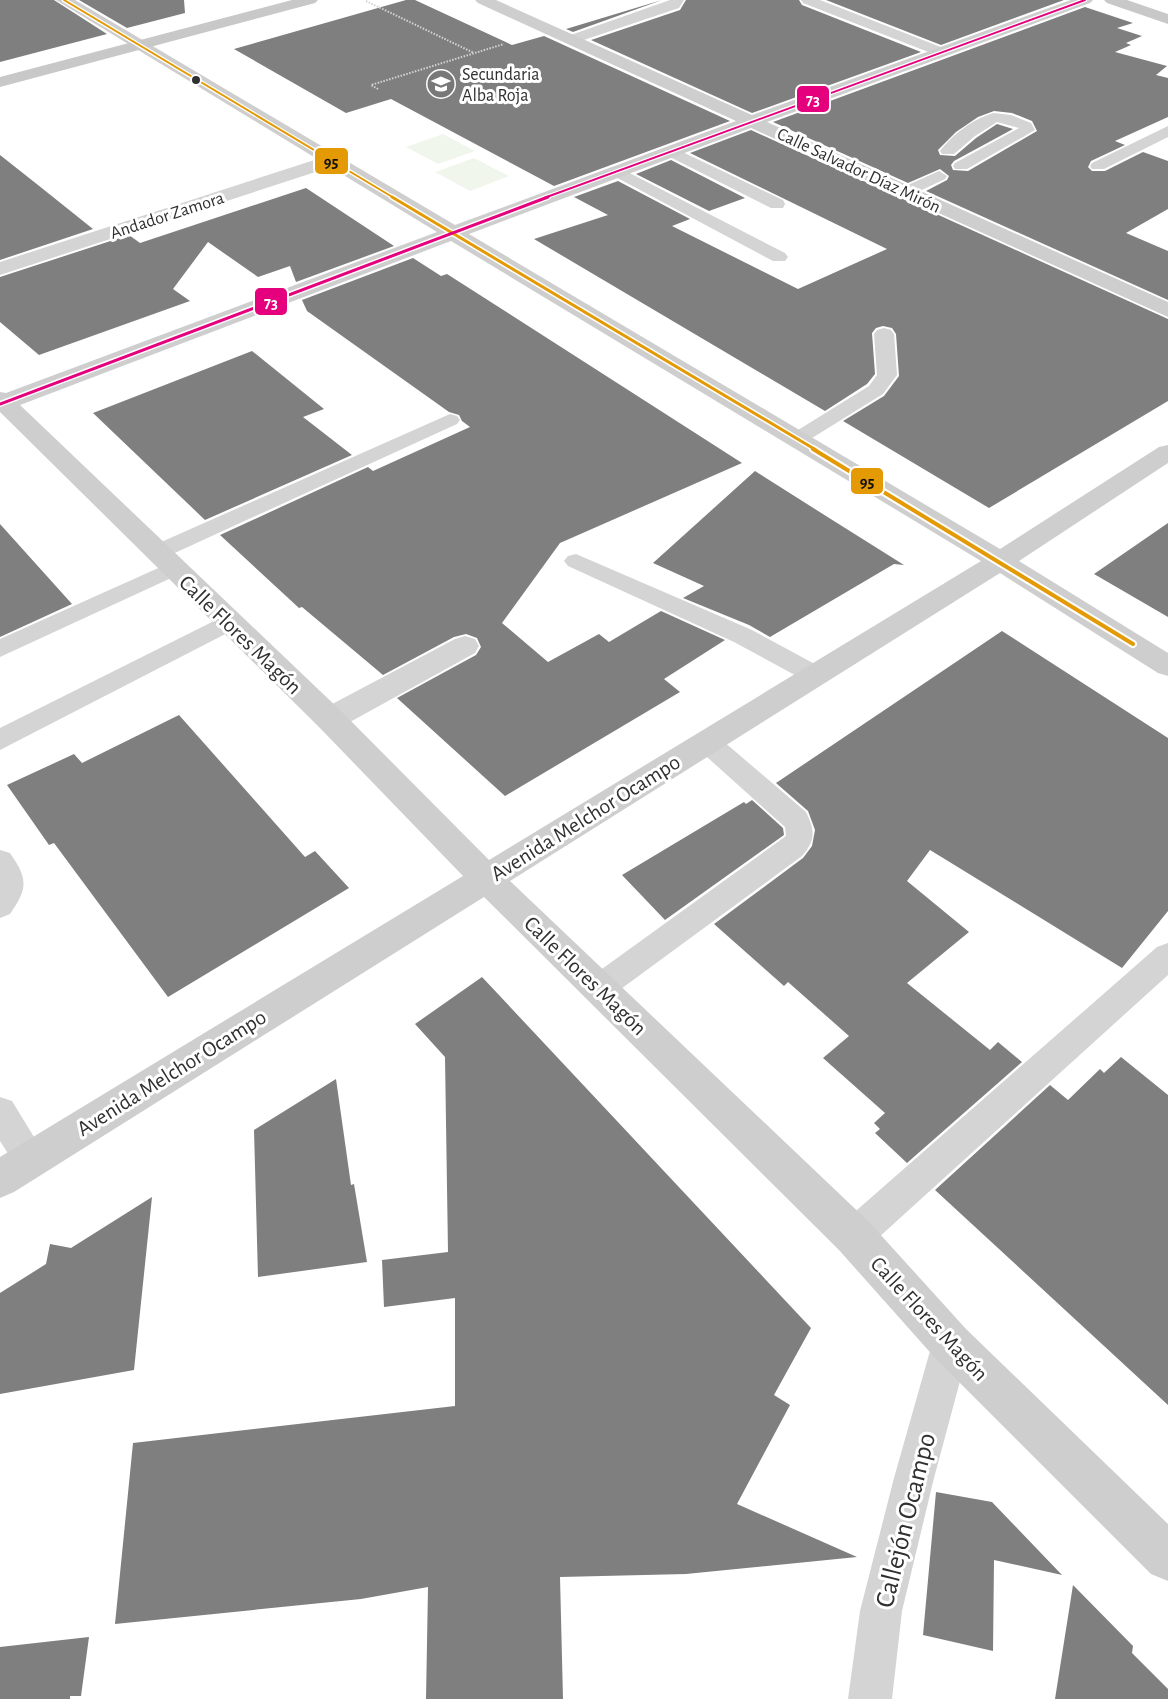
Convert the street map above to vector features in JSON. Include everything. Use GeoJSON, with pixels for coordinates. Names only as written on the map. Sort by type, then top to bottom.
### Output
{"type":"FeatureCollection","features":[{"type":"Feature","properties":{"kind":"main road"},"geometry":{"type":"LineString","coordinates":[[0,82],[310,0]]}},
{"type":"Feature","properties":{"kind":"main road"},"geometry":{"type":"LineString","coordinates":[[1112,0],[1168,19]]}},
{"type":"Feature","properties":{"kind":"street"},"geometry":{"type":"LineString","coordinates":[[64,0],[1000,561],[1168,666]]}},
{"type":"Feature","properties":{"kind":"street","name":"Calle Salvador Díaz Mirón"},"geometry":{"type":"LineString","coordinates":[[483,0],[1168,310]]}},
{"type":"Feature","properties":{"kind":"street"},"geometry":{"type":"LineString","coordinates":[[1,402],[616,171],[1084,0]]}},
{"type":"Feature","properties":{"kind":"street","name":"Andador Zamora"},"geometry":{"type":"LineString","coordinates":[[0,269],[333,160]]}},
{"type":"Feature","properties":{"kind":"street","name":"Calle Flores Magón"},"geometry":{"type":"LineString","coordinates":[[1,402],[330,719],[486,878],[854,1236],[951,1344],[1168,1557]]}},
{"type":"Feature","properties":{"kind":"street","name":"Avenida Melchor Ocampo"},"geometry":{"type":"LineString","coordinates":[[0,1179],[1000,561],[1168,452]]}},
{"type":"Feature","properties":{"kind":"street"},"geometry":{"type":"LineString","coordinates":[[330,719],[465,646]]}},
{"type":"Feature","properties":{"kind":"lane"},"geometry":{"type":"LineString","coordinates":[[570,40],[674,5],[677,0]]}},
{"type":"Feature","properties":{"kind":"lane"},"geometry":{"type":"LineString","coordinates":[[808,0],[940,52]]}},
{"type":"Feature","properties":{"kind":"lane"},"geometry":{"type":"LineString","coordinates":[[948,151],[955,143],[993,118],[1026,126],[1027,130],[961,166]]}},
{"type":"Feature","properties":{"kind":"lane"},"geometry":{"type":"LineString","coordinates":[[1098,166],[1168,131]]}},
{"type":"Feature","properties":{"kind":"lane"},"geometry":{"type":"LineString","coordinates":[[670,151],[777,204]]}},
{"type":"Feature","properties":{"kind":"lane"},"geometry":{"type":"LineString","coordinates":[[616,171],[779,257]]}},
{"type":"Feature","properties":{"kind":"lane"},"geometry":{"type":"LineString","coordinates":[[885,181],[907,171]]}},
{"type":"Feature","properties":{"kind":"lane"},"geometry":{"type":"LineString","coordinates":[[907,192],[939,176]]}},
{"type":"Feature","properties":{"kind":"lane"},"geometry":{"type":"LineString","coordinates":[[797,439],[876,390],[886,375],[884,334]]}},
{"type":"Feature","properties":{"kind":"lane"},"geometry":{"type":"LineString","coordinates":[[0,649],[166,560],[450,420]]}},
{"type":"Feature","properties":{"kind":"lane"},"geometry":{"type":"LineString","coordinates":[[576,561],[743,636],[815,675]]}},
{"type":"Feature","properties":{"kind":"lane"},"geometry":{"type":"LineString","coordinates":[[0,741],[228,622]]}},
{"type":"Feature","properties":{"kind":"lane"},"geometry":{"type":"LineString","coordinates":[[599,988],[792,848],[801,839],[801,829],[796,819],[706,742]]}},
{"type":"Feature","properties":{"kind":"lane"},"geometry":{"type":"LineString","coordinates":[[0,861],[11,877],[10,892],[0,906]]}},
{"type":"Feature","properties":{"kind":"lane"},"geometry":{"type":"LineString","coordinates":[[854,1236],[1168,957]]}},
{"type":"Feature","properties":{"kind":"lane"},"geometry":{"type":"LineString","coordinates":[[0,1113],[31,1160]]}},
{"type":"Feature","properties":{"kind":"lane","name":"Callejón Ocampo"},"geometry":{"type":"LineString","coordinates":[[870,1699],[881,1611],[914,1478],[951,1344]]}},
{"type":"Feature","properties":{"kind":"path"},"geometry":{"type":"LineString","coordinates":[[366,1],[475,53]]}},
{"type":"Feature","properties":{"kind":"path"},"geometry":{"type":"LineString","coordinates":[[378,89],[371,85],[513,42]]}},
{"type":"Feature","properties":{"kind":"shaded area"},"geometry":{"type":"Polygon","coordinates":[[[443,134],[475,151],[438,164],[406,147],[443,134]]]}},
{"type":"Feature","properties":{"kind":"shaded area"},"geometry":{"type":"Polygon","coordinates":[[[474,158],[509,176],[470,191],[435,172],[474,158]]]}},
{"type":"Feature","properties":{"kind":"building"},"geometry":{"type":"Polygon","coordinates":[[[0,0],[54,0],[107,34],[0,62],[0,0]]]}},
{"type":"Feature","properties":{"kind":"building"},"geometry":{"type":"Polygon","coordinates":[[[79,0],[184,0],[185,13],[127,28],[79,0]]]}},
{"type":"Feature","properties":{"kind":"building","name":"Secundaria Alba Roja"},"geometry":{"type":"Polygon","coordinates":[[[406,0],[415,0],[512,45],[544,36],[730,121],[554,186],[391,99],[346,113],[234,49],[406,0]]]}},
{"type":"Feature","properties":{"kind":"building"},"geometry":{"type":"Polygon","coordinates":[[[662,0],[573,32],[566,29],[662,0]]]}},
{"type":"Feature","properties":{"kind":"building"},"geometry":{"type":"Polygon","coordinates":[[[686,0],[799,0],[802,5],[921,52],[752,113],[591,40],[680,10],[686,0]]]}},
{"type":"Feature","properties":{"kind":"building"},"geometry":{"type":"Polygon","coordinates":[[[826,0],[1064,0],[941,45],[826,0]]]}},
{"type":"Feature","properties":{"kind":"building"},"geometry":{"type":"Polygon","coordinates":[[[1085,7],[1133,23],[1117,28],[1142,36],[1126,43],[1131,45],[1115,52],[1167,66],[1156,75],[1168,78],[1168,117],[1115,141],[1125,145],[1091,161],[1088,167],[1092,171],[1105,171],[1143,152],[1168,161],[1168,209],[1126,233],[1168,251],[1168,300],[926,191],[947,180],[949,176],[940,169],[908,183],[773,122],[1085,7]],[[994,111],[978,117],[956,132],[938,150],[940,155],[955,156],[997,124],[1013,129],[954,161],[951,165],[953,170],[968,171],[1037,131],[1032,121],[1012,113],[994,111]]]}},
{"type":"Feature","properties":{"kind":"building"},"geometry":{"type":"Polygon","coordinates":[[[751,130],[1168,319],[1168,401],[989,508],[843,421],[884,396],[899,376],[896,334],[892,328],[883,326],[876,328],[872,333],[875,374],[867,384],[825,411],[534,239],[608,215],[574,197],[618,181],[690,219],[672,226],[798,289],[887,249],[690,153],[751,130]]]}},
{"type":"Feature","properties":{"kind":"building"},"geometry":{"type":"Polygon","coordinates":[[[0,155],[38,185],[93,229],[0,260],[0,155]]]}},
{"type":"Feature","properties":{"kind":"building"},"geometry":{"type":"Polygon","coordinates":[[[671,160],[745,198],[709,211],[636,174],[671,160]]]}},
{"type":"Feature","properties":{"kind":"building"},"geometry":{"type":"Polygon","coordinates":[[[306,188],[394,246],[296,282],[290,266],[258,277],[208,242],[173,289],[190,301],[39,355],[0,322],[0,277],[129,235],[140,243],[306,188]]]}},
{"type":"Feature","properties":{"kind":"building"},"geometry":{"type":"Polygon","coordinates":[[[413,258],[441,276],[447,274],[742,463],[560,543],[502,623],[548,662],[599,634],[609,642],[661,611],[725,640],[664,679],[680,692],[505,796],[397,698],[476,655],[481,647],[477,638],[466,634],[454,637],[383,675],[302,607],[299,608],[220,535],[368,467],[373,471],[470,427],[462,421],[459,415],[449,412],[307,311],[302,300],[413,258]]]}},
{"type":"Feature","properties":{"kind":"building"},"geometry":{"type":"Polygon","coordinates":[[[252,351],[324,409],[303,417],[352,455],[205,520],[93,413],[252,351]]]}},
{"type":"Feature","properties":{"kind":"building"},"geometry":{"type":"Polygon","coordinates":[[[755,471],[904,565],[894,564],[770,637],[749,625],[683,598],[704,586],[653,563],[755,471]]]}},
{"type":"Feature","properties":{"kind":"building"},"geometry":{"type":"Polygon","coordinates":[[[1168,523],[1168,617],[1094,574],[1168,523]]]}},
{"type":"Feature","properties":{"kind":"building"},"geometry":{"type":"Polygon","coordinates":[[[0,524],[72,604],[0,637],[0,524]]]}},
{"type":"Feature","properties":{"kind":"building"},"geometry":{"type":"Polygon","coordinates":[[[1002,631],[1168,738],[1168,911],[1122,968],[930,850],[907,881],[969,932],[907,983],[990,1050],[998,1042],[1022,1062],[907,1163],[875,1133],[880,1129],[874,1123],[885,1113],[823,1058],[849,1036],[788,982],[784,986],[714,924],[803,858],[812,846],[815,830],[808,811],[776,783],[1002,631]]]}},
{"type":"Feature","properties":{"kind":"building"},"geometry":{"type":"Polygon","coordinates":[[[179,715],[305,857],[315,851],[349,888],[168,997],[54,843],[49,845],[7,785],[74,754],[82,763],[179,715]]]}},
{"type":"Feature","properties":{"kind":"building"},"geometry":{"type":"Polygon","coordinates":[[[752,800],[783,828],[784,835],[665,920],[622,875],[744,802],[746,804],[752,800]]]}},
{"type":"Feature","properties":{"kind":"building"},"geometry":{"type":"Polygon","coordinates":[[[482,977],[811,1328],[774,1395],[790,1405],[737,1504],[857,1557],[686,1574],[560,1577],[563,1699],[426,1699],[428,1587],[361,1599],[115,1624],[133,1443],[455,1406],[455,1298],[384,1307],[382,1260],[448,1252],[445,1057],[415,1024],[482,977]]]}},
{"type":"Feature","properties":{"kind":"building"},"geometry":{"type":"Polygon","coordinates":[[[1121,1057],[1168,1095],[1168,1405],[935,1190],[1050,1085],[1068,1100],[1100,1069],[1104,1073],[1121,1057]]]}},
{"type":"Feature","properties":{"kind":"building"},"geometry":{"type":"Polygon","coordinates":[[[336,1079],[351,1185],[354,1184],[367,1262],[258,1277],[254,1130],[336,1079]]]}},
{"type":"Feature","properties":{"kind":"building"},"geometry":{"type":"Polygon","coordinates":[[[152,1197],[134,1370],[0,1394],[0,1293],[46,1264],[50,1244],[71,1248],[152,1197]]]}},
{"type":"Feature","properties":{"kind":"building"},"geometry":{"type":"Polygon","coordinates":[[[936,1492],[992,1502],[1062,1575],[994,1560],[993,1651],[923,1635],[936,1492]]]}},
{"type":"Feature","properties":{"kind":"building"},"geometry":{"type":"Polygon","coordinates":[[[1073,1585],[1133,1646],[1132,1653],[1168,1689],[1168,1699],[1055,1699],[1073,1585]]]}},
{"type":"Feature","properties":{"kind":"building"},"geometry":{"type":"Polygon","coordinates":[[[89,1637],[81,1696],[70,1696],[70,1699],[0,1699],[0,1647],[89,1637]]]}},
{"type":"Feature","properties":{"kind":"transit line","name":"95"},"geometry":{"type":"LineString","coordinates":[[64,0],[867,481],[1133,644]]}},
{"type":"Feature","properties":{"kind":"transit line","name":"73"},"geometry":{"type":"LineString","coordinates":[[0,404],[670,151],[1085,0]]}},
{"type":"Feature","properties":{"kind":"place","name":"Secundaria Alba Roja"},"geometry":{"type":"Point","coordinates":[441,84]}}]}
